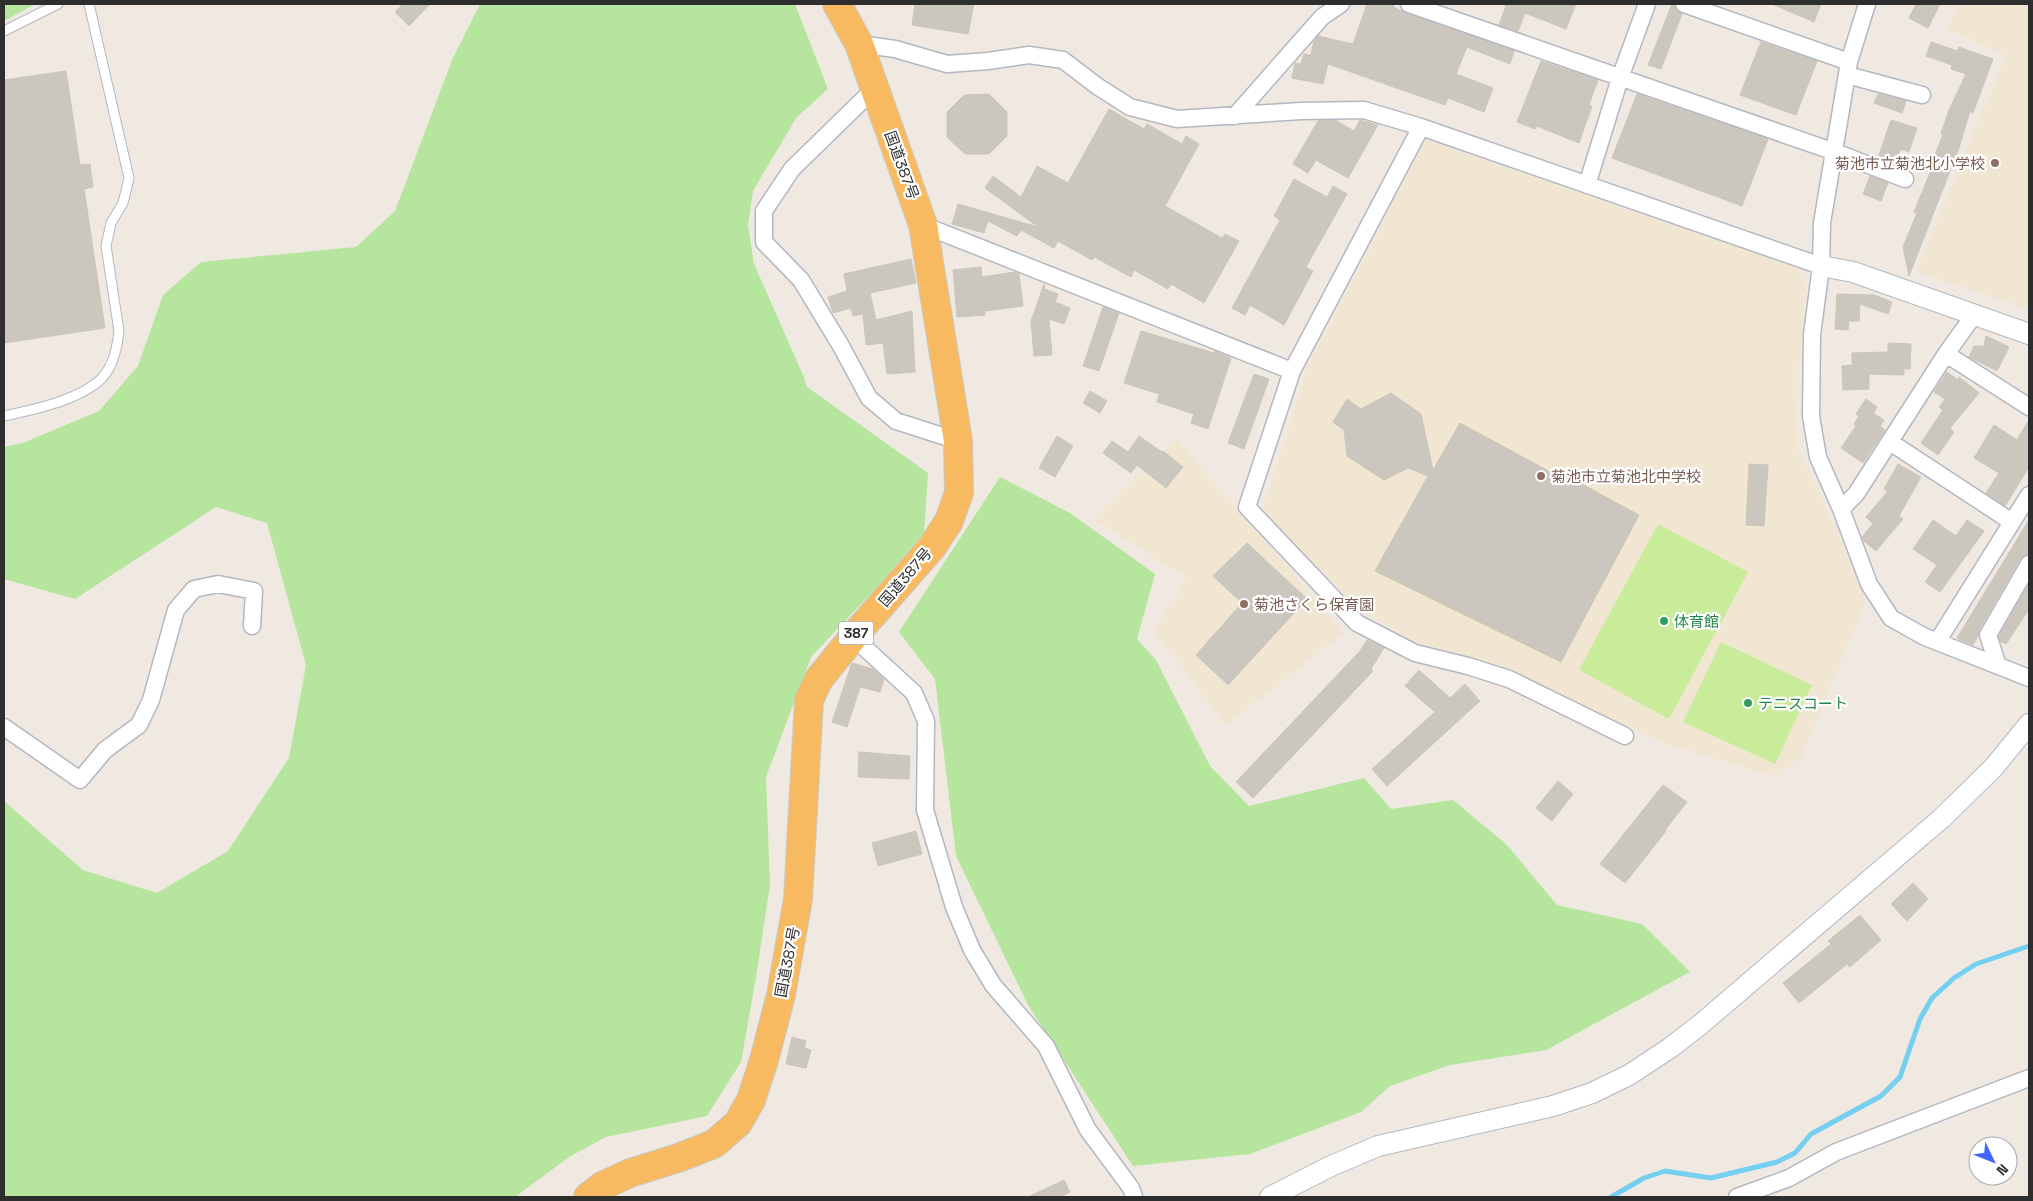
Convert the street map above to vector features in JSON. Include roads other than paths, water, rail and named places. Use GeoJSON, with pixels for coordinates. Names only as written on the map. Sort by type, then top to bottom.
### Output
{"type":"FeatureCollection","features":[{"type":"Feature","properties":{"kind":"highway","name":"国道387号"},"geometry":{"type":"LineString","coordinates":[[588,1197],[602,1186],[630,1173],[714,1144],[738,1123],[751,1100],[764,1060],[781,995],[798,899],[809,700],[819,679],[932,547],[950,521],[959,493],[958,442],[923,225],[859,44],[837,4]]}},
{"type":"Feature","properties":{"kind":"street"},"geometry":{"type":"LineString","coordinates":[[1235,116],[1322,17],[1341,4]]}},
{"type":"Feature","properties":{"kind":"street"},"geometry":{"type":"LineString","coordinates":[[1409,4],[1835,152],[1905,179]]}},
{"type":"Feature","properties":{"kind":"street"},"geometry":{"type":"LineString","coordinates":[[1587,185],[1620,78],[1647,4]]}},
{"type":"Feature","properties":{"kind":"street"},"geometry":{"type":"LineString","coordinates":[[1684,4],[1922,95]]}},
{"type":"Feature","properties":{"kind":"street"},"geometry":{"type":"LineString","coordinates":[[1866,4],[1848,68],[1822,223],[1821,266],[1812,335],[1811,416],[1818,457],[1841,509],[1869,584],[1891,618],[1937,642],[2029,678]]}},
{"type":"Feature","properties":{"kind":"street"},"geometry":{"type":"LineString","coordinates":[[859,44],[896,48],[947,64],[988,61],[1029,54],[1063,60],[1097,86],[1130,106],[1177,119],[1301,111],[1364,110],[1421,127],[1821,266],[1853,272],[2029,334]]}},
{"type":"Feature","properties":{"kind":"street"},"geometry":{"type":"LineString","coordinates":[[875,88],[792,169],[764,211],[764,242],[801,280],[841,346],[869,398],[896,421],[958,442]]}},
{"type":"Feature","properties":{"kind":"street"},"geometry":{"type":"LineString","coordinates":[[1421,127],[1292,371],[1247,506],[1357,623],[1415,653],[1468,666],[1509,679],[1625,736]]}},
{"type":"Feature","properties":{"kind":"street"},"geometry":{"type":"LineString","coordinates":[[923,225],[1292,371]]}},
{"type":"Feature","properties":{"kind":"street"},"geometry":{"type":"LineString","coordinates":[[1841,509],[1856,494],[1946,354],[1974,315]]}},
{"type":"Feature","properties":{"kind":"street"},"geometry":{"type":"LineString","coordinates":[[1946,354],[2029,407]]}},
{"type":"Feature","properties":{"kind":"street"},"geometry":{"type":"LineString","coordinates":[[1890,442],[2012,522]]}},
{"type":"Feature","properties":{"kind":"street"},"geometry":{"type":"LineString","coordinates":[[1937,642],[2029,495]]}},
{"type":"Feature","properties":{"kind":"street"},"geometry":{"type":"LineString","coordinates":[[1998,666],[1988,635],[2029,564]]}},
{"type":"Feature","properties":{"kind":"street"},"geometry":{"type":"LineString","coordinates":[[4,727],[80,780],[105,750],[139,725],[152,700],[176,610],[194,589],[218,584],[254,591],[252,626]]}},
{"type":"Feature","properties":{"kind":"street"},"geometry":{"type":"LineString","coordinates":[[853,637],[914,693],[926,722],[925,810],[954,907],[972,950],[993,986],[1046,1046],[1088,1130],[1131,1188],[1134,1197]]}},
{"type":"Feature","properties":{"kind":"street"},"geometry":{"type":"LineString","coordinates":[[1270,1197],[1331,1166],[1378,1146],[1553,1106],[1592,1093],[1630,1075],[1701,1024],[1942,818],[1994,767],[2029,724]]}},
{"type":"Feature","properties":{"kind":"street"},"geometry":{"type":"LineString","coordinates":[[1737,1197],[1789,1178],[1836,1152],[2029,1078]]}},
{"type":"Feature","properties":{"kind":"lane"},"geometry":{"type":"LineString","coordinates":[[4,31],[58,4]]}},
{"type":"Feature","properties":{"kind":"lane"},"geometry":{"type":"LineString","coordinates":[[4,416],[49,404],[79,393],[91,386],[102,378],[110,367],[118,342],[119,331],[106,246],[111,223],[123,203],[129,178],[89,4]]}},
{"type":"Feature","properties":{"kind":"waterway"},"geometry":{"type":"LineString","coordinates":[[1611,1197],[1644,1178],[1665,1171],[1711,1178],[1777,1162],[1795,1153],[1811,1134],[1881,1096],[1900,1077],[1920,1019],[1932,998],[1954,978],[1976,964],[2029,946]]}},
{"type":"Feature","properties":{"kind":"place","name":"菊池市立菊池北小学校"},"geometry":{"type":"Point","coordinates":[1995,163]}},
{"type":"Feature","properties":{"kind":"place","name":"菊池市立菊池北中学校"},"geometry":{"type":"Point","coordinates":[1541,476]}},
{"type":"Feature","properties":{"kind":"place","name":"菊池さくら保育園"},"geometry":{"type":"Point","coordinates":[1244,604]}},
{"type":"Feature","properties":{"kind":"place","name":"体育館"},"geometry":{"type":"Point","coordinates":[1664,621]}},
{"type":"Feature","properties":{"kind":"place","name":"テニスコート"},"geometry":{"type":"Point","coordinates":[1748,703]}}]}
